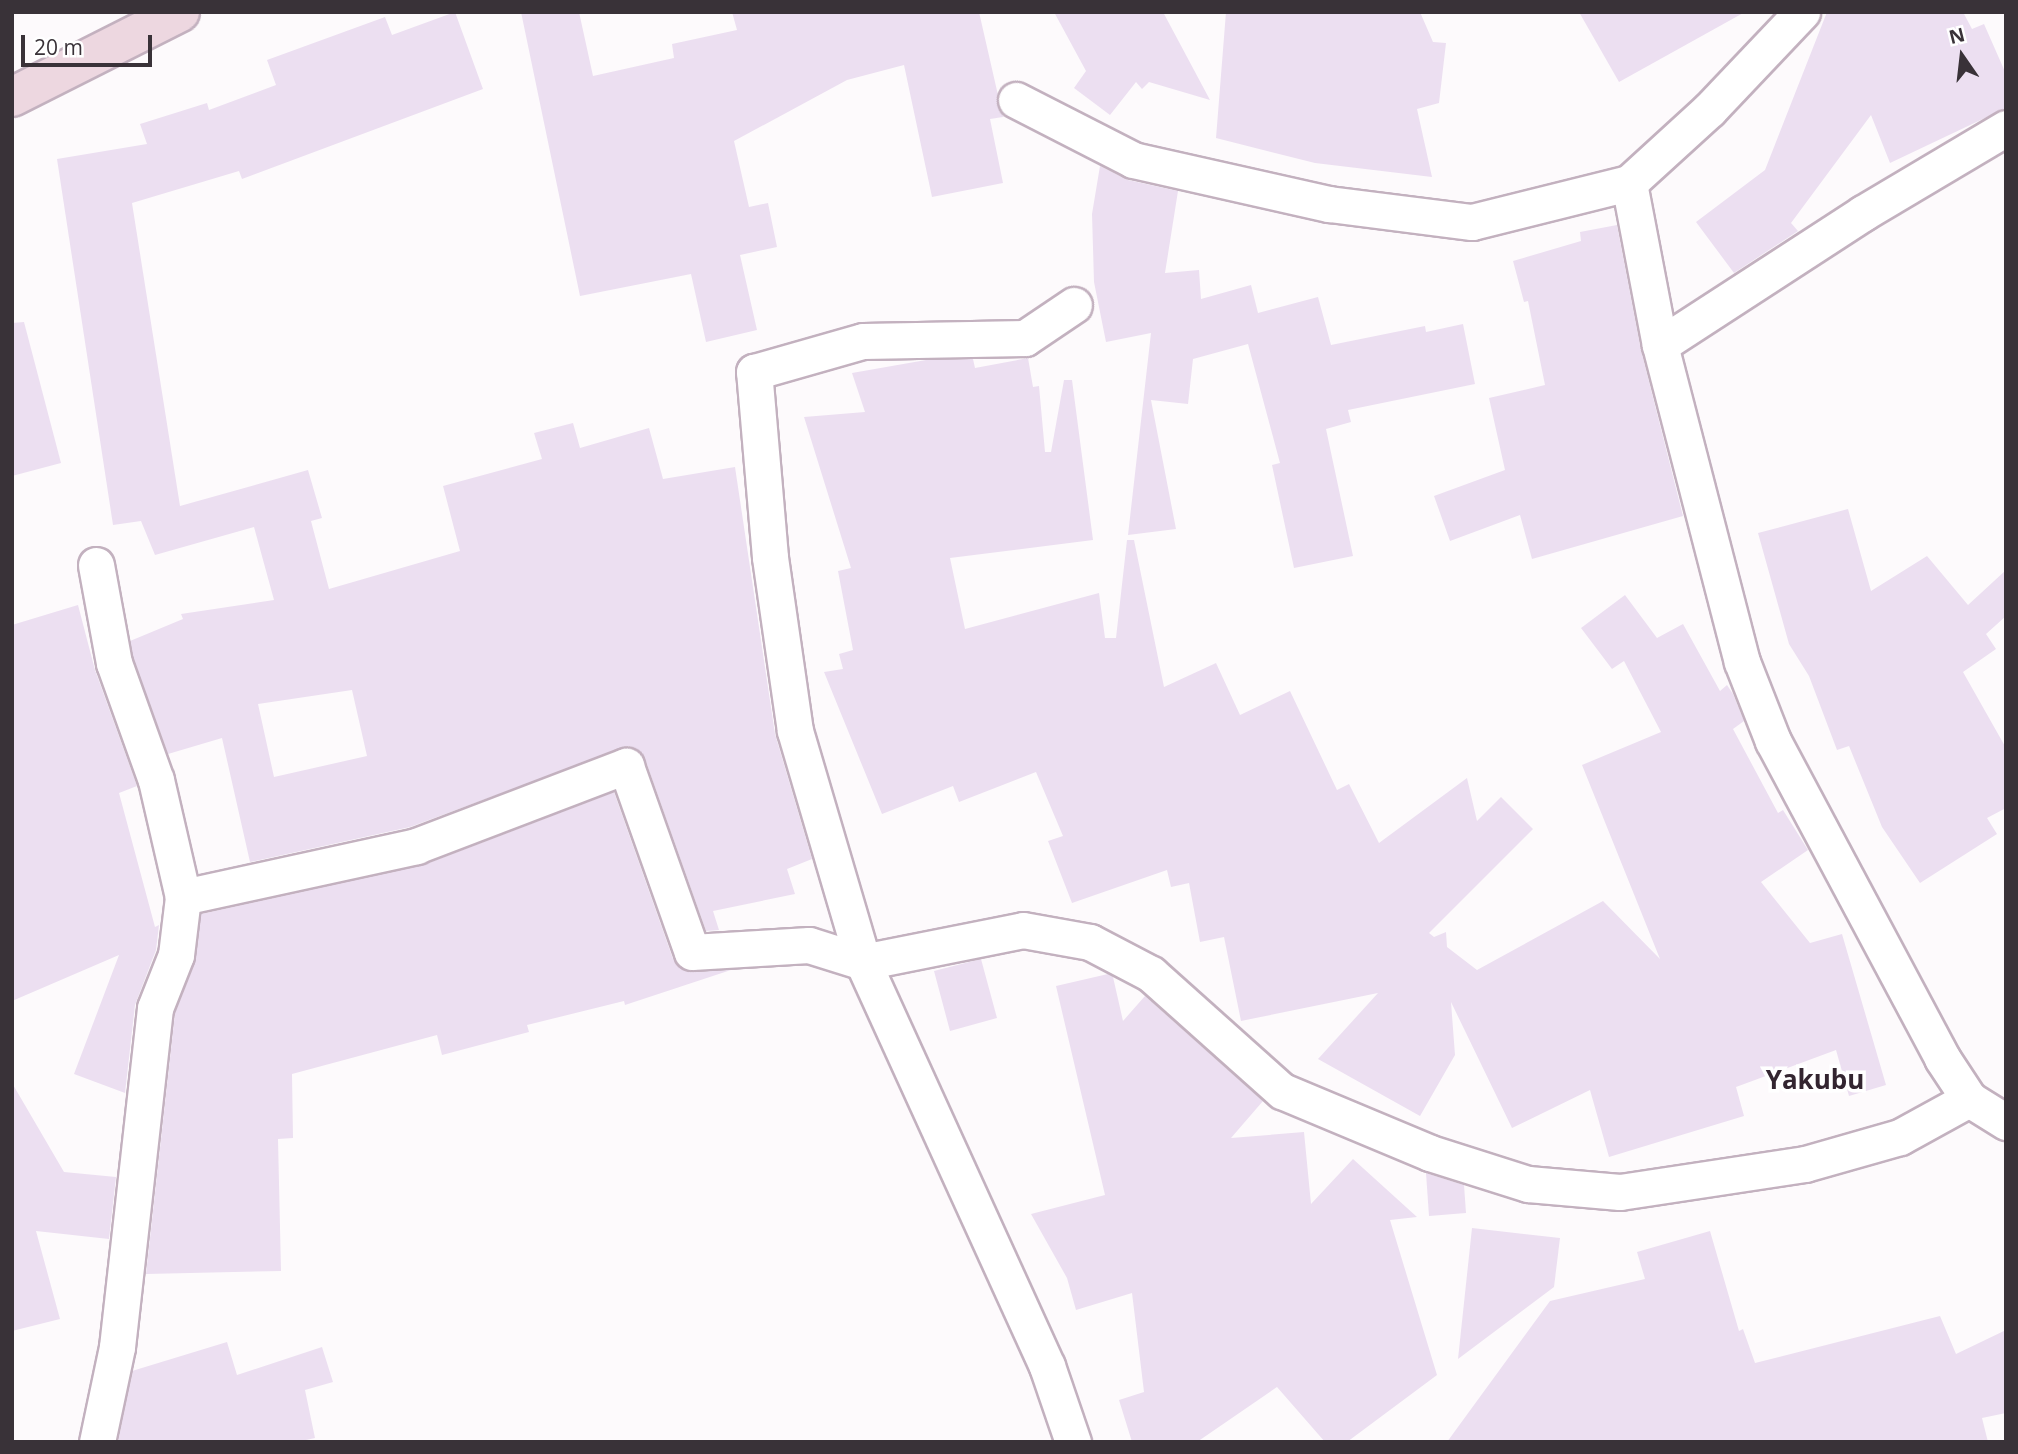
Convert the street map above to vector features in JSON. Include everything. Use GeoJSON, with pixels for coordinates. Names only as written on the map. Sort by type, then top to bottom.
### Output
{"type":"FeatureCollection","features":[{"type":"Feature","properties":{"kind":"street"},"geometry":{"type":"LineString","coordinates":[[12,69],[122,12]]}},
{"type":"Feature","properties":{"kind":"street"},"geometry":{"type":"LineString","coordinates":[[12,97],[180,12]]}},
{"type":"Feature","properties":{"kind":"street"},"geometry":{"type":"LineString","coordinates":[[1016,100],[1133,160],[1329,204],[1472,222],[1629,183],[1710,109],[1802,12]]}},
{"type":"Feature","properties":{"kind":"street"},"geometry":{"type":"LineString","coordinates":[[1660,345],[1863,213],[2006,128]]}},
{"type":"Feature","properties":{"kind":"street"},"geometry":{"type":"LineString","coordinates":[[1629,183],[1660,345],[1742,662],[1773,741],[1942,1058],[1969,1099],[2006,1122]]}},
{"type":"Feature","properties":{"kind":"street"},"geometry":{"type":"LineString","coordinates":[[1073,1442],[1047,1366],[863,962],[795,731],[770,557],[754,372],[863,341],[1025,338],[1074,305]]}},
{"type":"Feature","properties":{"kind":"street"},"geometry":{"type":"LineString","coordinates":[[96,565],[114,663],[156,780],[183,897],[176,955],[155,1008],[117,1348],[97,1442]]}},
{"type":"Feature","properties":{"kind":"street"},"geometry":{"type":"LineString","coordinates":[[183,897],[416,846],[626,766],[692,953],[809,945],[863,962],[1023,930],[1090,942],[1151,974],[1282,1091],[1430,1153],[1528,1184],[1620,1192],[1805,1164],[1900,1137],[1969,1099]]}},
{"type":"Feature","properties":{"kind":"building"},"geometry":{"type":"Polygon","coordinates":[[[455,12],[483,89],[242,179],[239,171],[132,203],[180,506],[308,470],[322,518],[311,521],[329,589],[460,551],[443,486],[542,459],[534,433],[573,423],[580,448],[649,428],[663,479],[735,467],[775,734],[812,859],[787,869],[795,894],[713,911],[719,930],[706,931],[645,759],[629,746],[410,827],[250,862],[222,738],[168,754],[133,658],[130,641],[183,619],[181,614],[274,600],[254,527],[155,555],[141,521],[113,525],[57,159],[147,144],[140,124],[207,103],[209,110],[276,85],[267,60],[385,17],[392,35],[455,12]],[[352,690],[258,704],[274,777],[367,756],[352,690]]]}},
{"type":"Feature","properties":{"kind":"building"},"geometry":{"type":"Polygon","coordinates":[[[521,12],[579,12],[593,76],[674,58],[672,44],[737,30],[732,12],[979,12],[1003,117],[990,119],[1003,183],[932,197],[904,65],[847,80],[734,141],[749,207],[768,203],[777,247],[740,255],[757,330],[706,342],[691,274],[580,296],[521,12]]]}},
{"type":"Feature","properties":{"kind":"building"},"geometry":{"type":"Polygon","coordinates":[[[1054,12],[1163,12],[1210,100],[1149,82],[1142,89],[1136,82],[1110,115],[1074,88],[1086,71],[1054,12]]]}},
{"type":"Feature","properties":{"kind":"building"},"geometry":{"type":"Polygon","coordinates":[[[1226,12],[1420,12],[1433,42],[1446,43],[1439,103],[1417,109],[1432,177],[1315,163],[1216,138],[1226,12]]]}},
{"type":"Feature","properties":{"kind":"building"},"geometry":{"type":"Polygon","coordinates":[[[1579,12],[1745,12],[1619,82],[1579,12]]]}},
{"type":"Feature","properties":{"kind":"building"},"geometry":{"type":"Polygon","coordinates":[[[1827,12],[1963,12],[1972,29],[1984,24],[2006,74],[2006,108],[1890,163],[1871,115],[1791,223],[1798,231],[1734,273],[1696,222],[1765,170],[1827,12]]]}},
{"type":"Feature","properties":{"kind":"building"},"geometry":{"type":"Polygon","coordinates":[[[1100,166],[1128,180],[1178,191],[1165,273],[1199,270],[1201,299],[1251,285],[1258,313],[1318,297],[1331,345],[1425,326],[1426,332],[1463,324],[1475,384],[1348,410],[1351,422],[1326,429],[1353,556],[1294,568],[1272,465],[1280,463],[1248,344],[1193,359],[1188,404],[1151,400],[1176,529],[1128,535],[1151,333],[1106,342],[1094,282],[1092,214],[1100,166]]]}},
{"type":"Feature","properties":{"kind":"building"},"geometry":{"type":"Polygon","coordinates":[[[1617,225],[1641,350],[1683,516],[1532,559],[1520,515],[1450,541],[1434,496],[1505,470],[1489,398],[1545,385],[1528,301],[1524,302],[1513,261],[1581,241],[1580,232],[1617,225]]]}},
{"type":"Feature","properties":{"kind":"building"},"geometry":{"type":"Polygon","coordinates":[[[24,322],[61,463],[12,476],[12,323],[24,322]]]}},
{"type":"Feature","properties":{"kind":"building"},"geometry":{"type":"Polygon","coordinates":[[[1028,358],[1033,387],[1039,386],[1045,452],[1051,452],[1064,380],[1072,380],[1093,540],[950,558],[965,629],[1099,593],[1105,638],[1116,638],[1127,540],[1134,540],[1164,687],[1216,663],[1240,715],[1290,691],[1337,790],[1349,784],[1379,843],[1467,778],[1477,821],[1501,797],[1533,829],[1429,933],[1434,937],[1446,932],[1447,947],[1477,970],[1603,901],[1660,959],[1582,765],[1661,732],[1624,661],[1612,669],[1581,628],[1625,595],[1657,638],[1683,624],[1720,691],[1727,685],[1733,694],[1744,721],[1733,729],[1778,813],[1783,810],[1808,850],[1761,882],[1810,943],[1842,934],[1886,1085],[1849,1096],[1836,1050],[1736,1087],[1744,1116],[1609,1157],[1590,1090],[1512,1128],[1451,1002],[1455,1055],[1420,1116],[1318,1059],[1378,993],[1241,1021],[1224,937],[1200,942],[1189,883],[1171,887],[1167,870],[1072,903],[1048,841],[1063,836],[1036,772],[959,802],[953,786],[882,814],[824,672],[843,669],[839,654],[853,650],[838,571],[851,568],[804,417],[865,412],[852,373],[926,360],[973,359],[975,368],[1028,358]]]}},
{"type":"Feature","properties":{"kind":"building"},"geometry":{"type":"Polygon","coordinates":[[[1848,509],[1871,591],[1927,556],[1968,605],[2006,570],[2006,616],[1986,634],[1996,649],[1963,672],[2006,748],[2006,808],[1987,818],[1997,834],[1920,883],[1882,827],[1849,746],[1837,750],[1809,676],[1789,644],[1758,533],[1848,509]]]}},
{"type":"Feature","properties":{"kind":"building"},"geometry":{"type":"Polygon","coordinates":[[[78,605],[95,670],[137,786],[119,793],[155,927],[159,925],[156,950],[135,1005],[125,1093],[74,1074],[119,955],[12,1001],[12,625],[78,605]]]}},
{"type":"Feature","properties":{"kind":"building"},"geometry":{"type":"Polygon","coordinates":[[[614,792],[673,959],[682,969],[692,972],[731,970],[625,1005],[624,1001],[527,1025],[529,1032],[442,1055],[437,1035],[292,1074],[293,1138],[278,1139],[281,1271],[146,1274],[175,1013],[195,962],[201,914],[423,865],[614,792]]]}},
{"type":"Feature","properties":{"kind":"building"},"geometry":{"type":"Polygon","coordinates":[[[981,959],[997,1018],[950,1031],[934,971],[981,959]]]}},
{"type":"Feature","properties":{"kind":"building"},"geometry":{"type":"Polygon","coordinates":[[[1108,974],[1113,977],[1123,1021],[1145,996],[1263,1101],[1231,1138],[1304,1132],[1311,1204],[1353,1159],[1417,1217],[1390,1220],[1437,1375],[1347,1442],[1325,1442],[1277,1387],[1197,1442],[1132,1442],[1119,1400],[1144,1392],[1132,1293],[1076,1310],[1067,1278],[1031,1214],[1105,1195],[1056,986],[1108,974]]]}},
{"type":"Feature","properties":{"kind":"building"},"geometry":{"type":"Polygon","coordinates":[[[12,1083],[64,1172],[116,1177],[109,1239],[36,1231],[60,1319],[12,1331],[12,1083]]]}},
{"type":"Feature","properties":{"kind":"building"},"geometry":{"type":"Polygon","coordinates":[[[1426,1173],[1464,1185],[1466,1213],[1429,1216],[1426,1173]]]}},
{"type":"Feature","properties":{"kind":"building"},"geometry":{"type":"Polygon","coordinates":[[[1472,1228],[1560,1238],[1554,1287],[1458,1359],[1472,1228]]]}},
{"type":"Feature","properties":{"kind":"building"},"geometry":{"type":"Polygon","coordinates":[[[1710,1231],[1739,1331],[1743,1329],[1755,1363],[1940,1316],[1956,1354],[2006,1330],[2006,1413],[1982,1418],[1988,1442],[1447,1442],[1550,1301],[1645,1279],[1637,1252],[1710,1231]]]}},
{"type":"Feature","properties":{"kind":"building"},"geometry":{"type":"Polygon","coordinates":[[[227,1342],[237,1375],[322,1347],[333,1382],[305,1390],[315,1438],[297,1442],[118,1442],[132,1371],[227,1342]]]}},
{"type":"Feature","properties":{"kind":"district","name":"Yakubu"},"geometry":{"type":"Point","coordinates":[1815,1080]}}]}
